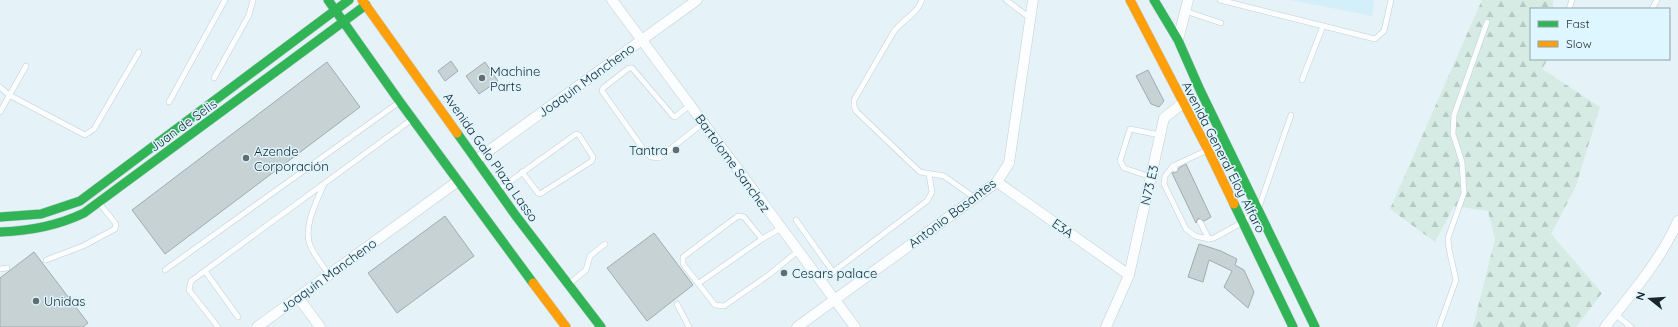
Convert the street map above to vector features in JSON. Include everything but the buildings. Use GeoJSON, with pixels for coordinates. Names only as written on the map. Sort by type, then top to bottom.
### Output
{"type":"FeatureCollection","features":[{"type":"Feature","properties":{"kind":"main road"},"geometry":{"type":"LineString","coordinates":[[328,0],[412,119],[566,327]]}},
{"type":"Feature","properties":{"kind":"main road","name":"Juan de Selis"},"geometry":{"type":"LineString","coordinates":[[0,217],[43,215],[60,210],[80,200],[348,0]]}},
{"type":"Feature","properties":{"kind":"main road","name":"Avenida General Eloy Alfaro"},"geometry":{"type":"LineString","coordinates":[[1130,0],[1208,150],[1293,327]]}},
{"type":"Feature","properties":{"kind":"main road","name":"Avenida General Eloy Alfaro"},"geometry":{"type":"LineString","coordinates":[[1154,0],[1178,40],[1315,327]]}},
{"type":"Feature","properties":{"kind":"main road","name":"Juan de Selis"},"geometry":{"type":"LineString","coordinates":[[0,232],[46,228],[67,222],[99,203],[343,22],[364,3]]}},
{"type":"Feature","properties":{"kind":"main road","name":"Avenida Galo Plaza Lasso"},"geometry":{"type":"LineString","coordinates":[[364,3],[476,160],[601,327]]}},
{"type":"Feature","properties":{"kind":"street","name":"Bartolome Sanchez"},"geometry":{"type":"LineString","coordinates":[[612,0],[854,327]]}},
{"type":"Feature","properties":{"kind":"street","name":"Joaquin Mancheno"},"geometry":{"type":"LineString","coordinates":[[476,160],[697,0]]}},
{"type":"Feature","properties":{"kind":"street","name":"Antonio Basantes"},"geometry":{"type":"LineString","coordinates":[[796,327],[997,182],[1009,163],[1033,0]]}},
{"type":"Feature","properties":{"kind":"street"},"geometry":{"type":"LineString","coordinates":[[1178,40],[1188,0]]}},
{"type":"Feature","properties":{"kind":"street","name":"N73 E3"},"geometry":{"type":"LineString","coordinates":[[1106,327],[1129,275],[1164,118],[1183,103]]}},
{"type":"Feature","properties":{"kind":"street","name":"Joaquin Mancheno"},"geometry":{"type":"LineString","coordinates":[[257,327],[458,182]]}},
{"type":"Feature","properties":{"kind":"street","name":"E3A"},"geometry":{"type":"LineString","coordinates":[[997,182],[1129,275]]}},
{"type":"Feature","properties":{"kind":"street"},"geometry":{"type":"LineString","coordinates":[[1605,327],[1651,270],[1668,244],[1678,221]]}},
{"type":"Feature","properties":{"kind":"street"},"geometry":{"type":"LineString","coordinates":[[298,297],[320,327]]}},
{"type":"Feature","properties":{"kind":"lane"},"geometry":{"type":"LineString","coordinates":[[169,102],[225,0]]}},
{"type":"Feature","properties":{"kind":"lane"},"geometry":{"type":"LineString","coordinates":[[214,78],[249,15],[253,0]]}},
{"type":"Feature","properties":{"kind":"lane"},"geometry":{"type":"LineString","coordinates":[[922,0],[914,14],[898,25],[854,100],[854,106],[856,111],[920,172],[944,176],[975,198]]}},
{"type":"Feature","properties":{"kind":"lane"},"geometry":{"type":"LineString","coordinates":[[1006,0],[1030,18]]}},
{"type":"Feature","properties":{"kind":"lane"},"geometry":{"type":"LineString","coordinates":[[1220,0],[1374,39],[1384,31],[1391,0]]}},
{"type":"Feature","properties":{"kind":"lane"},"geometry":{"type":"LineString","coordinates":[[1185,12],[1221,23]]}},
{"type":"Feature","properties":{"kind":"lane"},"geometry":{"type":"LineString","coordinates":[[1439,327],[1456,280],[1448,249],[1448,238],[1464,193],[1462,162],[1453,134],[1452,125],[1454,115],[1487,22]]}},
{"type":"Feature","properties":{"kind":"lane"},"geometry":{"type":"LineString","coordinates":[[1302,80],[1323,26]]}},
{"type":"Feature","properties":{"kind":"lane"},"geometry":{"type":"LineString","coordinates":[[0,87],[9,95],[85,135],[94,129],[139,52]]}},
{"type":"Feature","properties":{"kind":"lane"},"geometry":{"type":"LineString","coordinates":[[0,112],[26,66]]}},
{"type":"Feature","properties":{"kind":"lane"},"geometry":{"type":"LineString","coordinates":[[690,105],[675,117],[672,116],[632,68],[629,68],[603,88],[602,91],[650,157],[659,158],[703,123]]}},
{"type":"Feature","properties":{"kind":"lane"},"geometry":{"type":"LineString","coordinates":[[165,270],[400,102]]}},
{"type":"Feature","properties":{"kind":"lane"},"geometry":{"type":"LineString","coordinates":[[1226,142],[1174,168],[1165,176],[1164,184],[1189,233],[1209,239],[1214,238],[1242,222],[1258,210],[1291,116]]}},
{"type":"Feature","properties":{"kind":"lane"},"geometry":{"type":"LineString","coordinates":[[218,327],[189,290],[192,281],[412,119]]}},
{"type":"Feature","properties":{"kind":"lane"},"geometry":{"type":"LineString","coordinates":[[1150,177],[1124,168],[1120,161],[1130,129],[1160,135]]}},
{"type":"Feature","properties":{"kind":"lane"},"geometry":{"type":"LineString","coordinates":[[498,190],[522,172],[576,134],[579,135],[593,157],[592,161],[540,194],[522,172]]}},
{"type":"Feature","properties":{"kind":"lane"},"geometry":{"type":"LineString","coordinates":[[821,282],[927,201],[932,192],[929,174]]}},
{"type":"Feature","properties":{"kind":"lane"},"geometry":{"type":"LineString","coordinates":[[324,184],[310,219],[308,235],[310,244],[329,274]]}},
{"type":"Feature","properties":{"kind":"lane"},"geometry":{"type":"LineString","coordinates":[[46,260],[83,246],[115,229],[116,224],[99,203]]}},
{"type":"Feature","properties":{"kind":"lane"},"geometry":{"type":"LineString","coordinates":[[762,239],[744,218],[738,216],[683,257],[683,264],[715,305],[724,306],[770,274],[798,251]]}},
{"type":"Feature","properties":{"kind":"lane"},"geometry":{"type":"LineString","coordinates":[[796,220],[833,272]]}},
{"type":"Feature","properties":{"kind":"lane"},"geometry":{"type":"LineString","coordinates":[[1200,222],[1209,239]]}},
{"type":"Feature","properties":{"kind":"lane"},"geometry":{"type":"LineString","coordinates":[[698,283],[762,239],[781,228]]}},
{"type":"Feature","properties":{"kind":"lane"},"geometry":{"type":"LineString","coordinates":[[569,285],[586,270],[590,256],[605,244]]}},
{"type":"Feature","properties":{"kind":"lane"},"geometry":{"type":"LineString","coordinates":[[0,268],[7,268]]}},
{"type":"Feature","properties":{"kind":"lane"},"geometry":{"type":"LineString","coordinates":[[205,271],[238,317]]}},
{"type":"Feature","properties":{"kind":"lane"},"geometry":{"type":"LineString","coordinates":[[677,304],[689,327]]}},
{"type":"Feature","properties":{"kind":"lane"},"geometry":{"type":"LineString","coordinates":[[1615,314],[1631,327]]}},
{"type":"Feature","properties":{"kind":"shaded area"},"geometry":{"type":"Polygon","coordinates":[[[1291,0],[1374,0],[1372,16],[1291,0]]]}},
{"type":"Feature","properties":{"kind":"green space"},"geometry":{"type":"Polygon","coordinates":[[[1482,0],[1553,0],[1553,8],[1530,8],[1530,60],[1547,60],[1542,69],[1600,107],[1576,186],[1551,234],[1602,293],[1576,327],[1473,327],[1495,239],[1488,211],[1454,206],[1435,242],[1390,209],[1482,0]]]}},
{"type":"Feature","properties":{"kind":"traffic: fast"},"geometry":{"type":"LineString","coordinates":[[328,0],[400,102],[533,283]]}},
{"type":"Feature","properties":{"kind":"traffic: fast"},"geometry":{"type":"LineString","coordinates":[[0,217],[41,214],[80,201],[349,0]]}},
{"type":"Feature","properties":{"kind":"traffic: fast"},"geometry":{"type":"LineString","coordinates":[[1154,0],[1178,40],[1200,90],[1315,327]]}},
{"type":"Feature","properties":{"kind":"traffic: fast"},"geometry":{"type":"LineString","coordinates":[[0,232],[43,227],[74,218],[84,213],[366,5]]}},
{"type":"Feature","properties":{"kind":"traffic: fast"},"geometry":{"type":"LineString","coordinates":[[457,133],[516,216],[601,327]]}},
{"type":"Feature","properties":{"kind":"traffic: fast"},"geometry":{"type":"LineString","coordinates":[[1234,204],[1293,327]]}},
{"type":"Feature","properties":{"kind":"traffic: slow"},"geometry":{"type":"LineString","coordinates":[[362,0],[457,133]]}},
{"type":"Feature","properties":{"kind":"traffic: slow"},"geometry":{"type":"LineString","coordinates":[[1130,0],[1208,150],[1234,204]]}},
{"type":"Feature","properties":{"kind":"traffic: slow"},"geometry":{"type":"LineString","coordinates":[[533,283],[566,327]]}},
{"type":"Feature","properties":{"kind":"place","name":"Machine Parts"},"geometry":{"type":"Point","coordinates":[482,78]}},
{"type":"Feature","properties":{"kind":"place","name":"Tantra"},"geometry":{"type":"Point","coordinates":[676,150]}},
{"type":"Feature","properties":{"kind":"place","name":"Azende Corporación"},"geometry":{"type":"Point","coordinates":[246,158]}},
{"type":"Feature","properties":{"kind":"place","name":"Cesars palace"},"geometry":{"type":"Point","coordinates":[784,273]}},
{"type":"Feature","properties":{"kind":"place","name":"Unidas"},"geometry":{"type":"Point","coordinates":[36,301]}}]}
